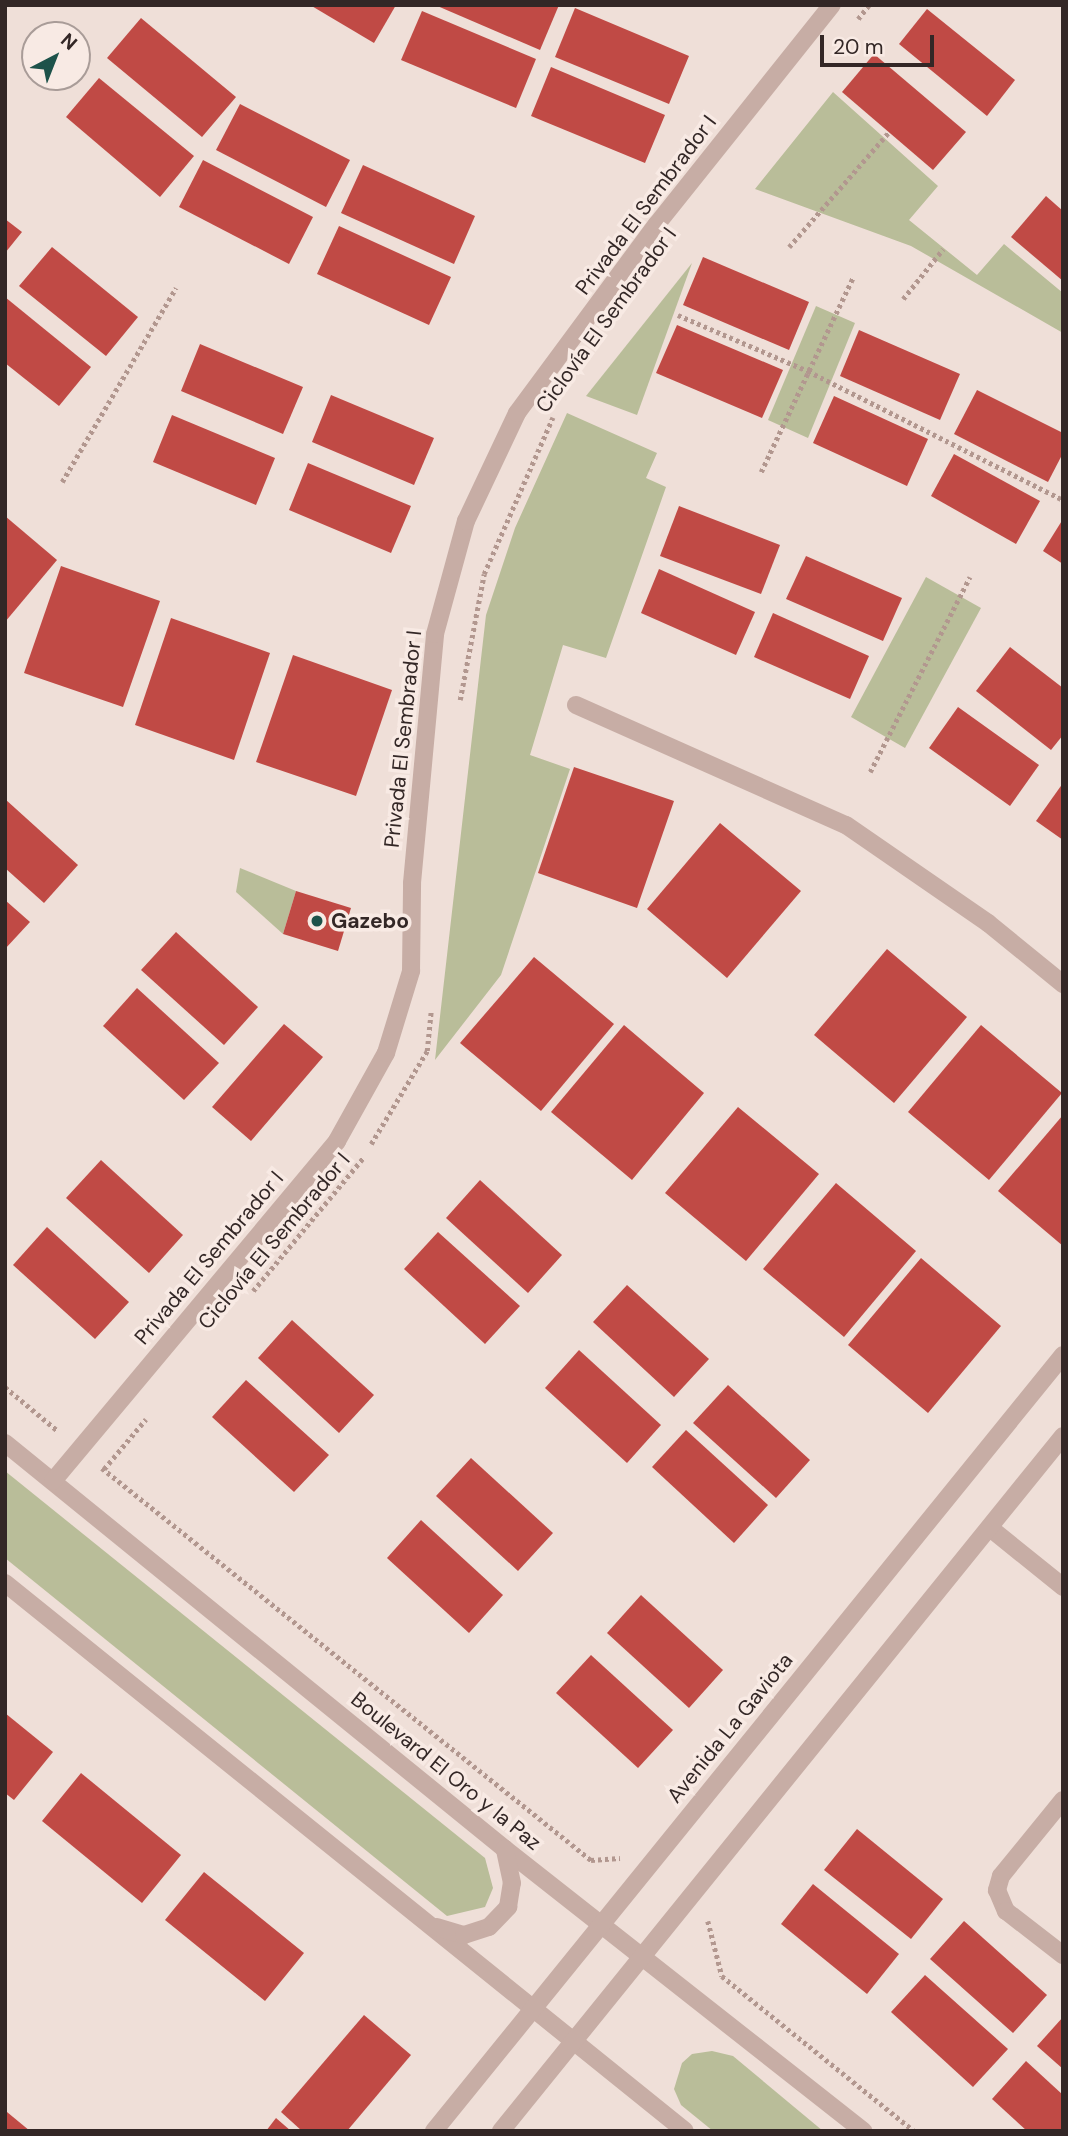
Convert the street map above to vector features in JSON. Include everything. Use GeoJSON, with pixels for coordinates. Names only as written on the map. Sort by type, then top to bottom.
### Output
{"type":"FeatureCollection","features":[{"type":"Feature","properties":{"kind":"street","name":"Privada El Sembrador I"},"geometry":{"type":"LineString","coordinates":[[53,1481],[337,1141],[386,1053],[411,971],[412,883],[435,634],[466,521],[517,413],[657,224],[832,5]]}},
{"type":"Feature","properties":{"kind":"street"},"geometry":{"type":"LineString","coordinates":[[576,705],[846,825],[988,923],[1063,984]]}},
{"type":"Feature","properties":{"kind":"street","name":"Avenida La Gaviota"},"geometry":{"type":"LineString","coordinates":[[434,2131],[1063,1355]]}},
{"type":"Feature","properties":{"kind":"street"},"geometry":{"type":"LineString","coordinates":[[501,2131],[700,1889],[1063,1436]]}},
{"type":"Feature","properties":{"kind":"street","name":"Boulevard El Oro y la Paz"},"geometry":{"type":"LineString","coordinates":[[5,1443],[505,1849],[863,2131]]}},
{"type":"Feature","properties":{"kind":"street"},"geometry":{"type":"LineString","coordinates":[[990,1528],[1063,1587]]}},
{"type":"Feature","properties":{"kind":"street"},"geometry":{"type":"LineString","coordinates":[[5,1583],[685,2131]]}},
{"type":"Feature","properties":{"kind":"street"},"geometry":{"type":"LineString","coordinates":[[1063,1800],[1001,1876],[997,1890],[1006,1911],[1063,1955]]}},
{"type":"Feature","properties":{"kind":"street"},"geometry":{"type":"LineString","coordinates":[[431,1925],[464,1935],[489,1927],[509,1907],[512,1883],[505,1849]]}},
{"type":"Feature","properties":{"kind":"path"},"geometry":{"type":"LineString","coordinates":[[852,27],[869,5]]}},
{"type":"Feature","properties":{"kind":"path"},"geometry":{"type":"LineString","coordinates":[[789,247],[889,132]]}},
{"type":"Feature","properties":{"kind":"path"},"geometry":{"type":"LineString","coordinates":[[902,299],[943,249]]}},
{"type":"Feature","properties":{"kind":"path"},"geometry":{"type":"LineString","coordinates":[[761,472],[853,277]]}},
{"type":"Feature","properties":{"kind":"path"},"geometry":{"type":"LineString","coordinates":[[62,482],[176,288]]}},
{"type":"Feature","properties":{"kind":"path"},"geometry":{"type":"LineString","coordinates":[[678,315],[808,371],[1063,500]]}},
{"type":"Feature","properties":{"kind":"path","name":"Ciclovía El Sembrador I"},"geometry":{"type":"LineString","coordinates":[[459,706],[484,574],[556,410]]}},
{"type":"Feature","properties":{"kind":"path"},"geometry":{"type":"LineString","coordinates":[[870,772],[970,577]]}},
{"type":"Feature","properties":{"kind":"path","name":"Ciclovía El Sembrador I"},"geometry":{"type":"LineString","coordinates":[[247,1298],[353,1174],[427,1051],[432,996]]}},
{"type":"Feature","properties":{"kind":"path"},"geometry":{"type":"LineString","coordinates":[[5,1387],[591,1860],[656,1855]]}},
{"type":"Feature","properties":{"kind":"path"},"geometry":{"type":"LineString","coordinates":[[104,1469],[148,1416]]}},
{"type":"Feature","properties":{"kind":"path"},"geometry":{"type":"LineString","coordinates":[[700,1889],[722,1976],[914,2131]]}},
{"type":"Feature","properties":{"kind":"green space"},"geometry":{"type":"Polygon","coordinates":[[[833,92],[938,186],[909,220],[977,275],[1004,244],[1063,293],[1063,333],[911,246],[755,189],[833,92]]]}},
{"type":"Feature","properties":{"kind":"green space"},"geometry":{"type":"Polygon","coordinates":[[[692,263],[637,415],[586,396],[692,263]]]}},
{"type":"Feature","properties":{"kind":"green space"},"geometry":{"type":"Polygon","coordinates":[[[816,306],[855,323],[808,438],[768,420],[816,306]]]}},
{"type":"Feature","properties":{"kind":"green space"},"geometry":{"type":"Polygon","coordinates":[[[567,413],[657,453],[646,478],[666,487],[606,658],[563,645],[530,755],[570,769],[501,975],[435,1060],[486,615],[515,528],[567,413]]]}},
{"type":"Feature","properties":{"kind":"green space"},"geometry":{"type":"Polygon","coordinates":[[[926,577],[981,608],[905,748],[851,717],[926,577]]]}},
{"type":"Feature","properties":{"kind":"green space"},"geometry":{"type":"Polygon","coordinates":[[[240,868],[296,891],[283,934],[236,892],[240,868]]]}},
{"type":"Feature","properties":{"kind":"green space"},"geometry":{"type":"Polygon","coordinates":[[[5,1471],[485,1858],[493,1888],[485,1907],[447,1916],[5,1558],[5,1471]]]}},
{"type":"Feature","properties":{"kind":"green space"},"geometry":{"type":"Polygon","coordinates":[[[712,2051],[733,2056],[823,2131],[713,2131],[681,2105],[674,2089],[682,2063],[692,2054],[712,2051]]]}},
{"type":"Feature","properties":{"kind":"building"},"geometry":{"type":"Polygon","coordinates":[[[310,5],[396,5],[374,43],[310,5]]]}},
{"type":"Feature","properties":{"kind":"building"},"geometry":{"type":"Polygon","coordinates":[[[435,5],[559,5],[540,50],[435,5]]]}},
{"type":"Feature","properties":{"kind":"building"},"geometry":{"type":"Polygon","coordinates":[[[575,8],[689,56],[669,104],[555,57],[575,8]]]}},
{"type":"Feature","properties":{"kind":"building"},"geometry":{"type":"Polygon","coordinates":[[[927,9],[1015,80],[987,116],[899,44],[927,9]]]}},
{"type":"Feature","properties":{"kind":"building"},"geometry":{"type":"Polygon","coordinates":[[[422,11],[536,59],[516,108],[401,60],[422,11]]]}},
{"type":"Feature","properties":{"kind":"building"},"geometry":{"type":"Polygon","coordinates":[[[141,18],[236,97],[202,137],[107,58],[141,18]]]}},
{"type":"Feature","properties":{"kind":"building"},"geometry":{"type":"Polygon","coordinates":[[[874,54],[966,132],[933,170],[842,92],[874,54]]]}},
{"type":"Feature","properties":{"kind":"building"},"geometry":{"type":"Polygon","coordinates":[[[551,67],[665,115],[645,163],[531,116],[551,67]]]}},
{"type":"Feature","properties":{"kind":"building"},"geometry":{"type":"Polygon","coordinates":[[[99,78],[194,156],[160,197],[66,117],[88,91],[91,91],[99,78]]]}},
{"type":"Feature","properties":{"kind":"building"},"geometry":{"type":"Polygon","coordinates":[[[240,104],[350,160],[326,207],[216,150],[240,104]]]}},
{"type":"Feature","properties":{"kind":"building"},"geometry":{"type":"Polygon","coordinates":[[[203,160],[313,217],[289,264],[179,207],[203,160]]]}},
{"type":"Feature","properties":{"kind":"building"},"geometry":{"type":"Polygon","coordinates":[[[363,165],[475,216],[454,264],[341,213],[363,165]]]}},
{"type":"Feature","properties":{"kind":"building"},"geometry":{"type":"Polygon","coordinates":[[[1046,196],[1063,211],[1063,281],[1011,237],[1046,196]]]}},
{"type":"Feature","properties":{"kind":"building"},"geometry":{"type":"Polygon","coordinates":[[[5,219],[22,232],[5,253],[5,219]]]}},
{"type":"Feature","properties":{"kind":"building"},"geometry":{"type":"Polygon","coordinates":[[[339,226],[451,277],[429,325],[317,274],[339,226]]]}},
{"type":"Feature","properties":{"kind":"building"},"geometry":{"type":"Polygon","coordinates":[[[52,247],[138,317],[106,356],[19,286],[52,247]]]}},
{"type":"Feature","properties":{"kind":"building"},"geometry":{"type":"Polygon","coordinates":[[[703,257],[809,302],[789,350],[683,305],[703,257]]]}},
{"type":"Feature","properties":{"kind":"building"},"geometry":{"type":"Polygon","coordinates":[[[5,297],[91,367],[59,406],[5,363],[5,297]]]}},
{"type":"Feature","properties":{"kind":"building"},"geometry":{"type":"Polygon","coordinates":[[[677,325],[783,370],[762,418],[656,373],[677,325]]]}},
{"type":"Feature","properties":{"kind":"building"},"geometry":{"type":"Polygon","coordinates":[[[859,330],[960,374],[940,420],[840,376],[859,330]]]}},
{"type":"Feature","properties":{"kind":"building"},"geometry":{"type":"Polygon","coordinates":[[[200,344],[303,387],[283,434],[181,391],[200,344]]]}},
{"type":"Feature","properties":{"kind":"building"},"geometry":{"type":"Polygon","coordinates":[[[977,390],[1063,433],[1063,453],[1048,482],[954,434],[977,390]]]}},
{"type":"Feature","properties":{"kind":"building"},"geometry":{"type":"Polygon","coordinates":[[[331,395],[434,438],[414,485],[312,442],[331,395]]]}},
{"type":"Feature","properties":{"kind":"building"},"geometry":{"type":"Polygon","coordinates":[[[834,396],[928,439],[907,486],[813,443],[834,396]]]}},
{"type":"Feature","properties":{"kind":"building"},"geometry":{"type":"Polygon","coordinates":[[[172,415],[275,458],[256,505],[153,462],[172,415]]]}},
{"type":"Feature","properties":{"kind":"building"},"geometry":{"type":"Polygon","coordinates":[[[954,454],[1040,501],[1016,544],[931,496],[954,454]]]}},
{"type":"Feature","properties":{"kind":"building"},"geometry":{"type":"Polygon","coordinates":[[[308,463],[411,506],[391,553],[289,510],[308,463]]]}},
{"type":"Feature","properties":{"kind":"building"},"geometry":{"type":"Polygon","coordinates":[[[679,506],[780,545],[761,594],[660,556],[679,506]]]}},
{"type":"Feature","properties":{"kind":"building"},"geometry":{"type":"Polygon","coordinates":[[[5,516],[57,560],[5,622],[5,516]]]}},
{"type":"Feature","properties":{"kind":"building"},"geometry":{"type":"Polygon","coordinates":[[[1063,519],[1063,564],[1043,551],[1063,519]]]}},
{"type":"Feature","properties":{"kind":"building"},"geometry":{"type":"Polygon","coordinates":[[[806,556],[902,598],[883,641],[786,599],[806,556]]]}},
{"type":"Feature","properties":{"kind":"building"},"geometry":{"type":"Polygon","coordinates":[[[61,566],[160,601],[123,707],[24,673],[61,566]]]}},
{"type":"Feature","properties":{"kind":"building"},"geometry":{"type":"Polygon","coordinates":[[[659,569],[755,612],[736,655],[641,613],[659,569]]]}},
{"type":"Feature","properties":{"kind":"building"},"geometry":{"type":"Polygon","coordinates":[[[773,613],[869,656],[850,699],[754,657],[773,613]]]}},
{"type":"Feature","properties":{"kind":"building"},"geometry":{"type":"Polygon","coordinates":[[[171,618],[270,653],[234,760],[135,725],[171,618]]]}},
{"type":"Feature","properties":{"kind":"building"},"geometry":{"type":"Polygon","coordinates":[[[1010,647],[1063,688],[1063,735],[1051,750],[976,691],[1010,647]]]}},
{"type":"Feature","properties":{"kind":"building"},"geometry":{"type":"Polygon","coordinates":[[[293,655],[392,690],[356,796],[256,762],[293,655]]]}},
{"type":"Feature","properties":{"kind":"building"},"geometry":{"type":"Polygon","coordinates":[[[958,707],[1039,765],[1010,806],[929,748],[958,707]]]}},
{"type":"Feature","properties":{"kind":"building"},"geometry":{"type":"Polygon","coordinates":[[[574,767],[674,801],[637,908],[538,873],[574,767]]]}},
{"type":"Feature","properties":{"kind":"building"},"geometry":{"type":"Polygon","coordinates":[[[1063,783],[1063,840],[1036,821],[1063,783]]]}},
{"type":"Feature","properties":{"kind":"building"},"geometry":{"type":"Polygon","coordinates":[[[5,799],[78,865],[44,903],[5,868],[5,799]]]}},
{"type":"Feature","properties":{"kind":"building"},"geometry":{"type":"Polygon","coordinates":[[[720,823],[801,891],[727,978],[647,909],[720,823]]]}},
{"type":"Feature","properties":{"kind":"building","name":"Gazebo"},"geometry":{"type":"Polygon","coordinates":[[[296,891],[351,908],[338,951],[283,934],[296,891]]]}},
{"type":"Feature","properties":{"kind":"building"},"geometry":{"type":"Polygon","coordinates":[[[5,900],[30,922],[5,949],[5,900]]]}},
{"type":"Feature","properties":{"kind":"building"},"geometry":{"type":"Polygon","coordinates":[[[176,932],[258,1007],[224,1045],[141,970],[176,932]]]}},
{"type":"Feature","properties":{"kind":"building"},"geometry":{"type":"Polygon","coordinates":[[[887,949],[967,1017],[894,1103],[814,1035],[887,949]]]}},
{"type":"Feature","properties":{"kind":"building"},"geometry":{"type":"Polygon","coordinates":[[[534,957],[614,1024],[541,1111],[460,1043],[534,957]]]}},
{"type":"Feature","properties":{"kind":"building"},"geometry":{"type":"Polygon","coordinates":[[[137,988],[219,1063],[184,1100],[103,1026],[137,988]]]}},
{"type":"Feature","properties":{"kind":"building"},"geometry":{"type":"Polygon","coordinates":[[[284,1024],[323,1057],[251,1141],[212,1107],[284,1024]]]}},
{"type":"Feature","properties":{"kind":"building"},"geometry":{"type":"Polygon","coordinates":[[[624,1025],[704,1093],[632,1180],[551,1112],[624,1025]]]}},
{"type":"Feature","properties":{"kind":"building"},"geometry":{"type":"Polygon","coordinates":[[[981,1025],[1062,1093],[989,1180],[908,1112],[981,1025]]]}},
{"type":"Feature","properties":{"kind":"building"},"geometry":{"type":"Polygon","coordinates":[[[738,1107],[819,1174],[746,1261],[665,1193],[738,1107]]]}},
{"type":"Feature","properties":{"kind":"building"},"geometry":{"type":"Polygon","coordinates":[[[1063,1115],[1063,1246],[998,1191],[1063,1115]]]}},
{"type":"Feature","properties":{"kind":"building"},"geometry":{"type":"Polygon","coordinates":[[[101,1160],[183,1235],[149,1273],[66,1198],[101,1160]]]}},
{"type":"Feature","properties":{"kind":"building"},"geometry":{"type":"Polygon","coordinates":[[[480,1180],[562,1255],[528,1293],[446,1218],[480,1180]]]}},
{"type":"Feature","properties":{"kind":"building"},"geometry":{"type":"Polygon","coordinates":[[[836,1183],[916,1251],[844,1337],[763,1269],[836,1183]]]}},
{"type":"Feature","properties":{"kind":"building"},"geometry":{"type":"Polygon","coordinates":[[[47,1227],[129,1302],[95,1339],[13,1265],[47,1227]]]}},
{"type":"Feature","properties":{"kind":"building"},"geometry":{"type":"Polygon","coordinates":[[[438,1232],[520,1306],[485,1344],[404,1269],[438,1232]]]}},
{"type":"Feature","properties":{"kind":"building"},"geometry":{"type":"Polygon","coordinates":[[[921,1258],[1001,1326],[928,1413],[848,1345],[921,1258]]]}},
{"type":"Feature","properties":{"kind":"building"},"geometry":{"type":"Polygon","coordinates":[[[627,1285],[709,1359],[674,1397],[593,1322],[627,1285]]]}},
{"type":"Feature","properties":{"kind":"building"},"geometry":{"type":"Polygon","coordinates":[[[292,1320],[374,1395],[339,1433],[258,1358],[292,1320]]]}},
{"type":"Feature","properties":{"kind":"building"},"geometry":{"type":"Polygon","coordinates":[[[579,1350],[661,1425],[627,1463],[545,1388],[579,1350]]]}},
{"type":"Feature","properties":{"kind":"building"},"geometry":{"type":"Polygon","coordinates":[[[246,1380],[329,1455],[294,1492],[212,1417],[246,1380]]]}},
{"type":"Feature","properties":{"kind":"building"},"geometry":{"type":"Polygon","coordinates":[[[728,1385],[810,1460],[776,1498],[693,1423],[728,1385]]]}},
{"type":"Feature","properties":{"kind":"building"},"geometry":{"type":"Polygon","coordinates":[[[686,1430],[768,1505],[734,1543],[652,1467],[686,1430]]]}},
{"type":"Feature","properties":{"kind":"building"},"geometry":{"type":"Polygon","coordinates":[[[471,1458],[553,1533],[518,1571],[436,1496],[471,1458]]]}},
{"type":"Feature","properties":{"kind":"building"},"geometry":{"type":"Polygon","coordinates":[[[421,1520],[503,1595],[469,1633],[387,1558],[421,1520]]]}},
{"type":"Feature","properties":{"kind":"building"},"geometry":{"type":"Polygon","coordinates":[[[641,1595],[723,1670],[689,1708],[607,1633],[641,1595]]]}},
{"type":"Feature","properties":{"kind":"building"},"geometry":{"type":"Polygon","coordinates":[[[591,1655],[673,1730],[638,1768],[556,1693],[591,1655]]]}},
{"type":"Feature","properties":{"kind":"building"},"geometry":{"type":"Polygon","coordinates":[[[5,1713],[53,1752],[14,1800],[5,1793],[5,1713]]]}},
{"type":"Feature","properties":{"kind":"building"},"geometry":{"type":"Polygon","coordinates":[[[81,1773],[181,1855],[142,1903],[42,1821],[81,1773]]]}},
{"type":"Feature","properties":{"kind":"building"},"geometry":{"type":"Polygon","coordinates":[[[857,1829],[943,1899],[911,1939],[824,1870],[857,1829]]]}},
{"type":"Feature","properties":{"kind":"building"},"geometry":{"type":"Polygon","coordinates":[[[204,1872],[304,1953],[265,2001],[165,1920],[204,1872]]]}},
{"type":"Feature","properties":{"kind":"building"},"geometry":{"type":"Polygon","coordinates":[[[813,1884],[899,1954],[867,1994],[781,1924],[813,1884]]]}},
{"type":"Feature","properties":{"kind":"building"},"geometry":{"type":"Polygon","coordinates":[[[964,1921],[1047,1995],[1013,2033],[930,1959],[964,1921]]]}},
{"type":"Feature","properties":{"kind":"building"},"geometry":{"type":"Polygon","coordinates":[[[925,1975],[1008,2049],[973,2087],[891,2012],[925,1975]]]}},
{"type":"Feature","properties":{"kind":"building"},"geometry":{"type":"Polygon","coordinates":[[[364,2015],[411,2055],[347,2131],[302,2131],[281,2112],[364,2015]]]}},
{"type":"Feature","properties":{"kind":"building"},"geometry":{"type":"Polygon","coordinates":[[[1063,2017],[1063,2069],[1037,2046],[1063,2017]]]}},
{"type":"Feature","properties":{"kind":"building"},"geometry":{"type":"Polygon","coordinates":[[[1026,2061],[1063,2095],[1063,2131],[1027,2131],[992,2099],[1026,2061]]]}},
{"type":"Feature","properties":{"kind":"building"},"geometry":{"type":"Polygon","coordinates":[[[7,2112],[30,2131],[5,2131],[7,2112]]]}},
{"type":"Feature","properties":{"kind":"building"},"geometry":{"type":"Polygon","coordinates":[[[276,2118],[291,2131],[266,2131],[276,2118]]]}},
{"type":"Feature","properties":{"kind":"place","name":"Gazebo"},"geometry":{"type":"Point","coordinates":[317,921]}}]}
